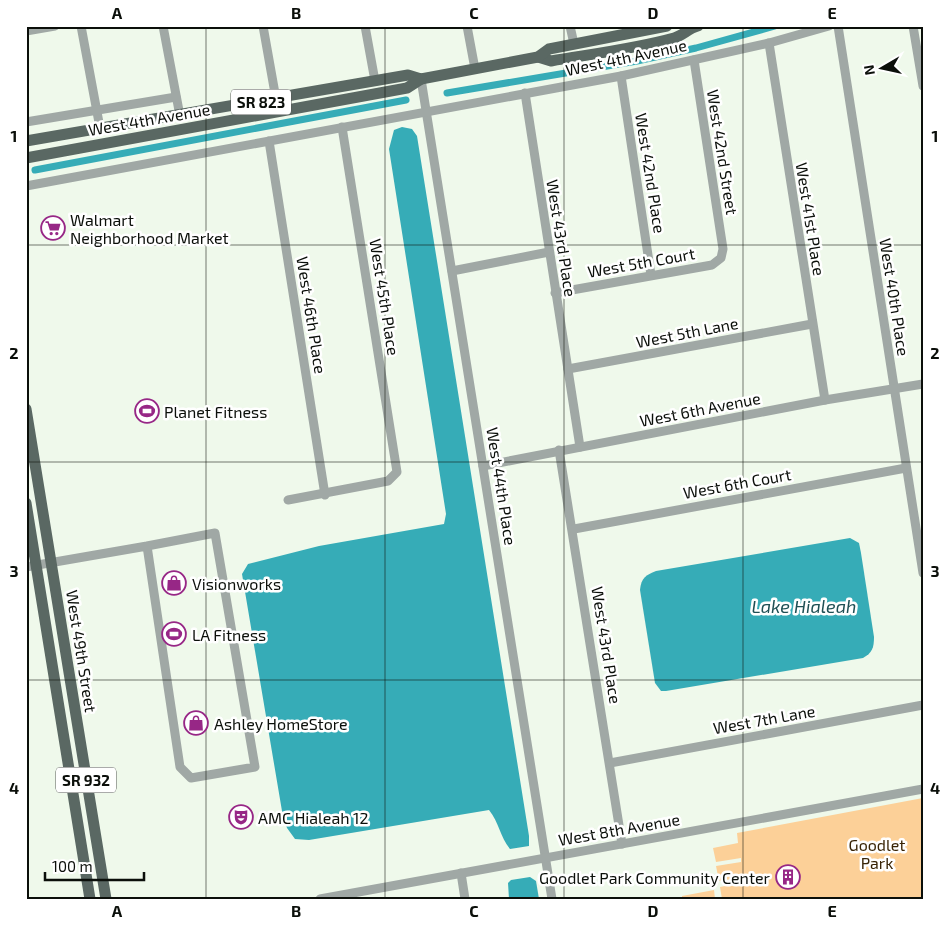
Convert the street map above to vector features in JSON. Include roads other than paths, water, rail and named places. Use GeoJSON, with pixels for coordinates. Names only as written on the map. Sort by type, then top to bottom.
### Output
{"type":"FeatureCollection","features":[{"type":"Feature","properties":{"kind":"main road","name":"West 4th Avenue"},"geometry":{"type":"LineString","coordinates":[[26,141],[180,116],[408,75],[422,78],[538,57],[550,49],[667,26]]}},
{"type":"Feature","properties":{"kind":"main road","name":"West 4th Avenue"},"geometry":{"type":"LineString","coordinates":[[538,57],[551,61],[656,42],[676,37],[690,27]]}},
{"type":"Feature","properties":{"kind":"main road","name":"West 4th Avenue"},"geometry":{"type":"LineString","coordinates":[[26,158],[407,88],[422,78]]}},
{"type":"Feature","properties":{"kind":"main road"},"geometry":{"type":"LineString","coordinates":[[263,114],[271,109],[276,99]]}},
{"type":"Feature","properties":{"kind":"main road"},"geometry":{"type":"LineString","coordinates":[[165,132],[173,127],[180,116]]}},
{"type":"Feature","properties":{"kind":"main road","name":"West 49th Street"},"geometry":{"type":"LineString","coordinates":[[26,409],[106,899]]}},
{"type":"Feature","properties":{"kind":"main road","name":"West 49th Street"},"geometry":{"type":"LineString","coordinates":[[26,504],[31,566],[58,702],[90,899]]}},
{"type":"Feature","properties":{"kind":"main road"},"geometry":{"type":"LineString","coordinates":[[58,702],[68,736],[80,742]]}},
{"type":"Feature","properties":{"kind":"main road"},"geometry":{"type":"LineString","coordinates":[[65,744],[77,755],[87,784]]}},
{"type":"Feature","properties":{"kind":"street"},"geometry":{"type":"LineString","coordinates":[[26,31],[55,26]]}},
{"type":"Feature","properties":{"kind":"street"},"geometry":{"type":"LineString","coordinates":[[81,26],[100,128]]}},
{"type":"Feature","properties":{"kind":"street"},"geometry":{"type":"LineString","coordinates":[[163,26],[180,116]]}},
{"type":"Feature","properties":{"kind":"street"},"geometry":{"type":"LineString","coordinates":[[262,26],[276,99]]}},
{"type":"Feature","properties":{"kind":"street"},"geometry":{"type":"LineString","coordinates":[[365,26],[375,81]]}},
{"type":"Feature","properties":{"kind":"street"},"geometry":{"type":"LineString","coordinates":[[467,26],[476,68]]}},
{"type":"Feature","properties":{"kind":"street"},"geometry":{"type":"LineString","coordinates":[[570,26],[574,44]]}},
{"type":"Feature","properties":{"kind":"street","name":"West 4th Avenue"},"geometry":{"type":"LineString","coordinates":[[26,186],[621,76],[769,43],[830,26]]}},
{"type":"Feature","properties":{"kind":"street","name":"West 40th Place"},"geometry":{"type":"LineString","coordinates":[[838,26],[923,573]]}},
{"type":"Feature","properties":{"kind":"street"},"geometry":{"type":"LineString","coordinates":[[913,26],[923,86]]}},
{"type":"Feature","properties":{"kind":"street","name":"West 41st Place"},"geometry":{"type":"LineString","coordinates":[[769,43],[825,400]]}},
{"type":"Feature","properties":{"kind":"street","name":"West 42nd Street"},"geometry":{"type":"LineString","coordinates":[[694,60],[723,249]]}},
{"type":"Feature","properties":{"kind":"street","name":"West 42nd Place"},"geometry":{"type":"LineString","coordinates":[[621,76],[651,275]]}},
{"type":"Feature","properties":{"kind":"street","name":"West 44th Place"},"geometry":{"type":"LineString","coordinates":[[422,78],[552,899]]}},
{"type":"Feature","properties":{"kind":"street","name":"West 43rd Place"},"geometry":{"type":"LineString","coordinates":[[525,93],[580,447]]}},
{"type":"Feature","properties":{"kind":"street"},"geometry":{"type":"LineString","coordinates":[[26,122],[176,97]]}},
{"type":"Feature","properties":{"kind":"street","name":"West 45th Place"},"geometry":{"type":"LineString","coordinates":[[325,495],[388,482],[397,472],[342,127]]}},
{"type":"Feature","properties":{"kind":"street","name":"West 46th Place"},"geometry":{"type":"LineString","coordinates":[[269,140],[325,495]]}},
{"type":"Feature","properties":{"kind":"street","name":"West 5th Court"},"geometry":{"type":"LineString","coordinates":[[556,293],[712,265],[721,258],[723,249]]}},
{"type":"Feature","properties":{"kind":"street"},"geometry":{"type":"LineString","coordinates":[[452,271],[549,252]]}},
{"type":"Feature","properties":{"kind":"street","name":"West 5th Lane"},"geometry":{"type":"LineString","coordinates":[[568,370],[812,324]]}},
{"type":"Feature","properties":{"kind":"street","name":"West 6th Avenue"},"geometry":{"type":"LineString","coordinates":[[483,466],[825,400],[923,384]]}},
{"type":"Feature","properties":{"kind":"street","name":"West 43rd Place"},"geometry":{"type":"LineString","coordinates":[[559,450],[574,529],[622,844]]}},
{"type":"Feature","properties":{"kind":"street","name":"West 6th Court"},"geometry":{"type":"LineString","coordinates":[[574,529],[906,468]]}},
{"type":"Feature","properties":{"kind":"street"},"geometry":{"type":"LineString","coordinates":[[288,500],[325,495]]}},
{"type":"Feature","properties":{"kind":"street"},"geometry":{"type":"LineString","coordinates":[[31,566],[216,532],[255,767],[191,778],[180,767],[147,546]]}},
{"type":"Feature","properties":{"kind":"street","name":"West 7th Lane"},"geometry":{"type":"LineString","coordinates":[[610,763],[923,705]]}},
{"type":"Feature","properties":{"kind":"street","name":"West 8th Avenue"},"geometry":{"type":"LineString","coordinates":[[320,899],[923,789]]}},
{"type":"Feature","properties":{"kind":"street"},"geometry":{"type":"LineString","coordinates":[[461,873],[465,899]]}},
{"type":"Feature","properties":{"kind":"water"},"geometry":{"type":"Polygon","coordinates":[[[402,127],[412,129],[417,136],[529,836],[529,846],[510,849],[489,810],[309,840],[295,839],[287,828],[283,817],[242,574],[248,564],[319,546],[444,524],[446,514],[389,149],[394,130],[402,127]]]}},
{"type":"Feature","properties":{"kind":"water","name":"Lake Hialeah"},"geometry":{"type":"Polygon","coordinates":[[[850,538],[859,543],[861,553],[874,637],[873,647],[869,654],[863,658],[661,691],[655,683],[640,590],[643,580],[647,576],[656,571],[850,538]]]}},
{"type":"Feature","properties":{"kind":"water"},"geometry":{"type":"Polygon","coordinates":[[[530,877],[536,881],[539,899],[509,899],[508,883],[511,880],[530,877]]]}},
{"type":"Feature","properties":{"kind":"waterway"},"geometry":{"type":"LineString","coordinates":[[447,93],[637,61],[696,48],[775,26]]}},
{"type":"Feature","properties":{"kind":"waterway"},"geometry":{"type":"LineString","coordinates":[[35,170],[406,100]]}},
{"type":"Feature","properties":{"kind":"place","name":"Walmart Neighborhood Market"},"geometry":{"type":"Point","coordinates":[53,228]}},
{"type":"Feature","properties":{"kind":"place","name":"Planet Fitness"},"geometry":{"type":"Point","coordinates":[147,411]}},
{"type":"Feature","properties":{"kind":"place","name":"Visionworks"},"geometry":{"type":"Point","coordinates":[174,583]}},
{"type":"Feature","properties":{"kind":"place","name":"LA Fitness"},"geometry":{"type":"Point","coordinates":[174,634]}},
{"type":"Feature","properties":{"kind":"place","name":"Ashley HomeStore"},"geometry":{"type":"Point","coordinates":[196,723]}},
{"type":"Feature","properties":{"kind":"place","name":"AMC Hialeah 12"},"geometry":{"type":"Point","coordinates":[241,817]}},
{"type":"Feature","properties":{"kind":"place","name":"Goodlet Park Community Center"},"geometry":{"type":"Point","coordinates":[788,877]}},
{"type":"Feature","properties":{"kind":"park label","name":"Goodlet Park"},"geometry":{"type":"Point","coordinates":[877,853]}}]}
